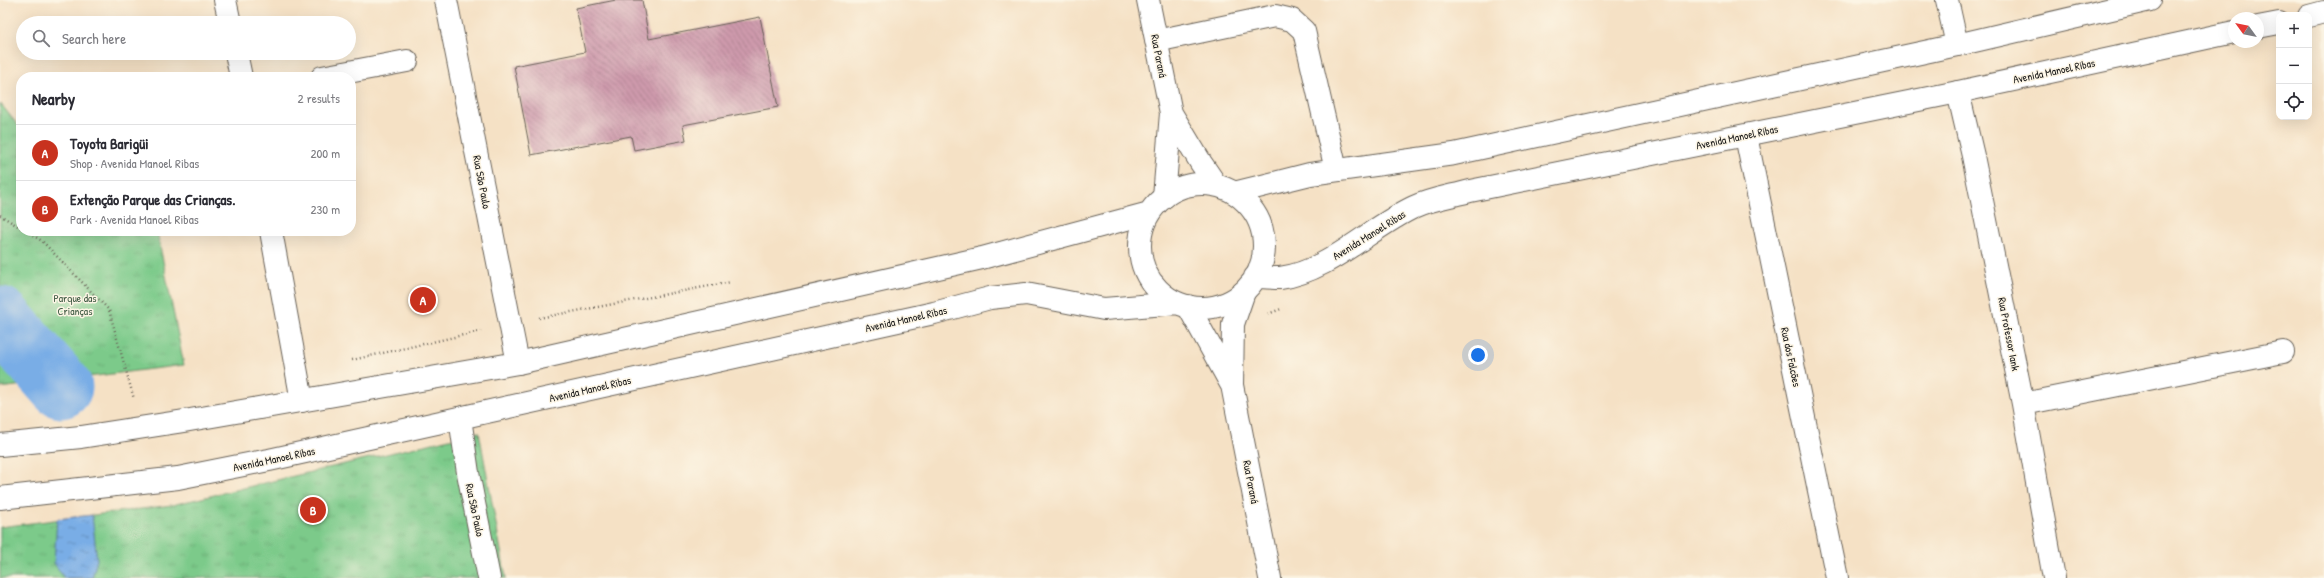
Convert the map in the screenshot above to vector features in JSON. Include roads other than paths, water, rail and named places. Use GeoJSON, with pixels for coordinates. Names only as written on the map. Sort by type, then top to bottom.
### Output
{"type":"FeatureCollection","features":[{"type":"Feature","properties":{"kind":"main road"},"geometry":{"type":"LineString","coordinates":[[225,0],[228,16]]}},
{"type":"Feature","properties":{"kind":"main road","name":"Rua São Paulo"},"geometry":{"type":"LineString","coordinates":[[446,0],[518,364]]}},
{"type":"Feature","properties":{"kind":"main road","name":"Rua Paraná"},"geometry":{"type":"LineString","coordinates":[[1148,0],[1171,112]]}},
{"type":"Feature","properties":{"kind":"main road"},"geometry":{"type":"LineString","coordinates":[[1947,0],[1957,45]]}},
{"type":"Feature","properties":{"kind":"main road"},"geometry":{"type":"LineString","coordinates":[[0,446],[81,437],[518,364],[974,260],[1157,205],[1180,188],[1198,184],[1225,189],[1336,170],[1454,154],[1957,45],[2150,0]]}},
{"type":"Feature","properties":{"kind":"main road"},"geometry":{"type":"LineString","coordinates":[[2312,15],[2324,12]]}},
{"type":"Feature","properties":{"kind":"main road"},"geometry":{"type":"LineString","coordinates":[[1156,41],[1275,16],[1292,20],[1304,31],[1336,170]]}},
{"type":"Feature","properties":{"kind":"main road"},"geometry":{"type":"LineString","coordinates":[[2264,26],[2276,23]]}},
{"type":"Feature","properties":{"kind":"main road","name":"Avenida Manoel Ribas"},"geometry":{"type":"LineString","coordinates":[[1250,284],[1302,272],[1335,256],[1415,206],[1470,192],[1958,92],[2228,33]]}},
{"type":"Feature","properties":{"kind":"main road"},"geometry":{"type":"LineString","coordinates":[[238,60],[241,72]]}},
{"type":"Feature","properties":{"kind":"main road"},"geometry":{"type":"LineString","coordinates":[[349,72],[407,61]]}},
{"type":"Feature","properties":{"kind":"main road","name":"Rua Professor Iank"},"geometry":{"type":"LineString","coordinates":[[1958,92],[1973,156],[2022,404],[2054,578]]}},
{"type":"Feature","properties":{"kind":"main road"},"geometry":{"type":"LineString","coordinates":[[1171,112],[1200,163],[1225,189],[1249,204],[1259,221],[1264,240],[1263,259],[1250,284],[1233,324],[1232,385]]}},
{"type":"Feature","properties":{"kind":"main road"},"geometry":{"type":"LineString","coordinates":[[1171,112],[1157,205],[1141,233],[1140,255],[1147,275],[1160,292],[1183,304],[1212,307],[1229,302],[1250,284]]}},
{"type":"Feature","properties":{"kind":"main road","name":"Rua dos Falcões"},"geometry":{"type":"LineString","coordinates":[[1746,136],[1837,578]]}},
{"type":"Feature","properties":{"kind":"main road"},"geometry":{"type":"LineString","coordinates":[[272,236],[302,401]]}},
{"type":"Feature","properties":{"kind":"main road","name":"Avenida Manoel Ribas"},"geometry":{"type":"LineString","coordinates":[[0,498],[178,478],[269,460],[934,313],[990,298],[1026,294],[1104,309],[1183,304]]}},
{"type":"Feature","properties":{"kind":"main road"},"geometry":{"type":"LineString","coordinates":[[1183,304],[1232,385]]}},
{"type":"Feature","properties":{"kind":"main road"},"geometry":{"type":"LineString","coordinates":[[2022,404],[2283,352]]}},
{"type":"Feature","properties":{"kind":"main road","name":"Rua Paraná"},"geometry":{"type":"LineString","coordinates":[[1232,385],[1270,578]]}},
{"type":"Feature","properties":{"kind":"main road","name":"Rua São Paulo"},"geometry":{"type":"LineString","coordinates":[[460,418],[468,473],[489,578]]}},
{"type":"Feature","properties":{"kind":"water"},"geometry":{"type":"Polygon","coordinates":[[[0,308],[14,323],[50,334],[49,350],[23,353],[0,330],[0,308]]]}},
{"type":"Feature","properties":{"kind":"water"},"geometry":{"type":"Polygon","coordinates":[[[92,515],[97,560],[92,578],[64,578],[54,563],[57,519],[92,515]]]}},
{"type":"Feature","properties":{"kind":"waterway"},"geometry":{"type":"LineString","coordinates":[[0,318],[61,387]]}},
{"type":"Feature","properties":{"kind":"place","name":"Toyota Barigüi"},"geometry":{"type":"Point","coordinates":[423,300]}},
{"type":"Feature","properties":{"kind":"place","name":"Extenção Parque das Crianças."},"geometry":{"type":"Point","coordinates":[313,510]}},
{"type":"Feature","properties":{"kind":"park label","name":"Parque das Crianças"},"geometry":{"type":"Point","coordinates":[75,304]}}]}
